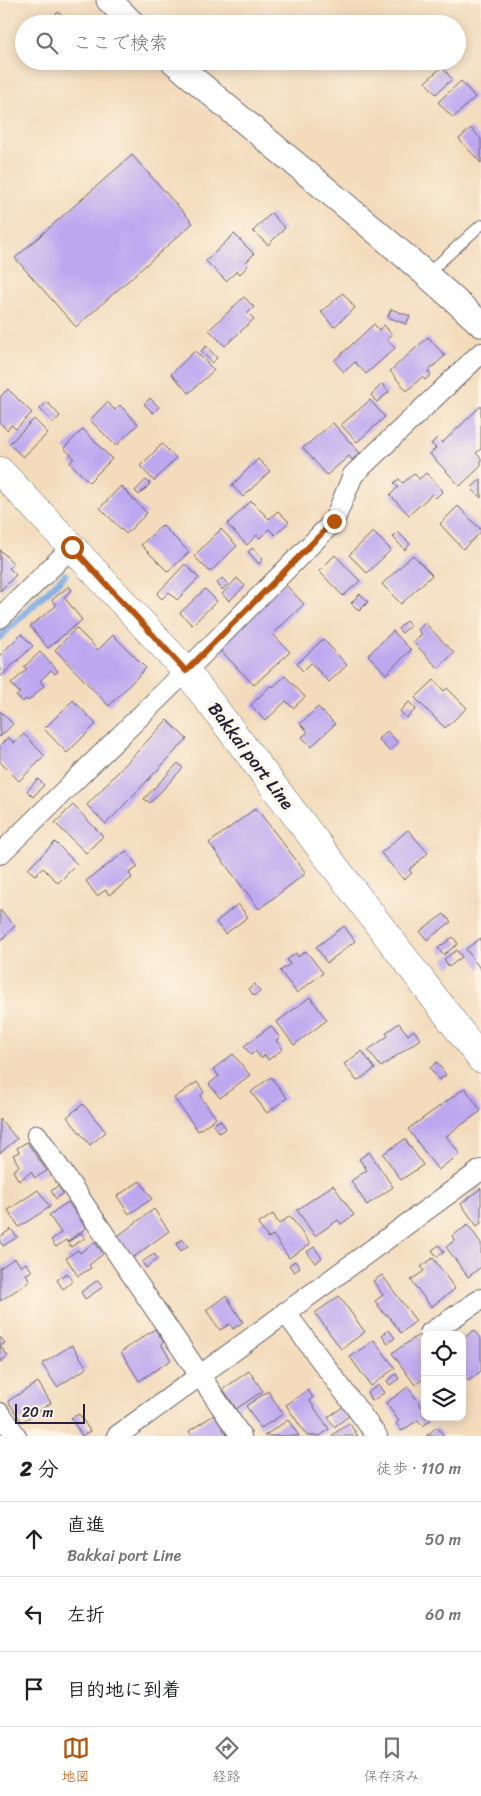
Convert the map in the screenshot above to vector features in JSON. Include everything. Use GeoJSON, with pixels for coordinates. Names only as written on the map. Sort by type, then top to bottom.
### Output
{"type":"FeatureCollection","features":[{"type":"Feature","properties":{"kind":"main road","name":"Bakkai port Line"},"geometry":{"type":"LineString","coordinates":[[0,472],[186,671],[481,1059]]}},
{"type":"Feature","properties":{"kind":"street"},"geometry":{"type":"LineString","coordinates":[[110,0],[124,15]]}},
{"type":"Feature","properties":{"kind":"street"},"geometry":{"type":"LineString","coordinates":[[183,70],[252,130],[427,274],[481,324]]}},
{"type":"Feature","properties":{"kind":"street"},"geometry":{"type":"LineString","coordinates":[[0,854],[186,671],[334,521],[353,475],[481,353]]}},
{"type":"Feature","properties":{"kind":"street"},"geometry":{"type":"LineString","coordinates":[[0,618],[72,547]]}},
{"type":"Feature","properties":{"kind":"street"},"geometry":{"type":"LineString","coordinates":[[37,1135],[241,1436]]}},
{"type":"Feature","properties":{"kind":"street"},"geometry":{"type":"LineString","coordinates":[[116,1436],[481,1170]]}},
{"type":"Feature","properties":{"kind":"street"},"geometry":{"type":"LineString","coordinates":[[433,1331],[481,1299]]}},
{"type":"Feature","properties":{"kind":"street"},"geometry":{"type":"LineString","coordinates":[[285,1312],[377,1436]]}},
{"type":"Feature","properties":{"kind":"street"},"geometry":{"type":"LineString","coordinates":[[0,1413],[16,1436]]}},
{"type":"Feature","properties":{"kind":"lane"},"geometry":{"type":"LineString","coordinates":[[427,274],[481,225]]}},
{"type":"Feature","properties":{"kind":"building"},"geometry":{"type":"Polygon","coordinates":[[[439,70],[444,70],[452,79],[436,94],[425,82],[439,70]]]}},
{"type":"Feature","properties":{"kind":"building"},"geometry":{"type":"Polygon","coordinates":[[[461,81],[475,97],[453,118],[438,102],[461,81]]]}},
{"type":"Feature","properties":{"kind":"building"},"geometry":{"type":"Polygon","coordinates":[[[471,128],[481,139],[481,163],[459,139],[471,128]]]}},
{"type":"Feature","properties":{"kind":"building"},"geometry":{"type":"Polygon","coordinates":[[[132,155],[193,223],[76,327],[15,258],[132,155]]]}},
{"type":"Feature","properties":{"kind":"building"},"geometry":{"type":"Polygon","coordinates":[[[271,213],[285,228],[268,245],[253,231],[271,213]]]}},
{"type":"Feature","properties":{"kind":"building"},"geometry":{"type":"Polygon","coordinates":[[[234,234],[254,254],[245,263],[248,266],[240,274],[237,271],[226,281],[206,261],[234,234]]]}},
{"type":"Feature","properties":{"kind":"building"},"geometry":{"type":"Polygon","coordinates":[[[343,293],[355,308],[334,327],[321,312],[343,293]]]}},
{"type":"Feature","properties":{"kind":"building"},"geometry":{"type":"Polygon","coordinates":[[[244,297],[254,307],[248,313],[254,319],[225,346],[209,330],[244,297]]]}},
{"type":"Feature","properties":{"kind":"building"},"geometry":{"type":"Polygon","coordinates":[[[391,309],[410,316],[406,324],[388,317],[391,309]]]}},
{"type":"Feature","properties":{"kind":"building"},"geometry":{"type":"Polygon","coordinates":[[[374,324],[379,330],[384,325],[392,335],[387,339],[395,348],[366,374],[355,362],[344,372],[334,361],[374,324]]]}},
{"type":"Feature","properties":{"kind":"building"},"geometry":{"type":"Polygon","coordinates":[[[428,337],[445,356],[428,371],[431,375],[425,380],[422,377],[407,391],[390,371],[428,337]]]}},
{"type":"Feature","properties":{"kind":"building"},"geometry":{"type":"Polygon","coordinates":[[[206,346],[217,358],[212,363],[201,351],[206,346]]]}},
{"type":"Feature","properties":{"kind":"building"},"geometry":{"type":"Polygon","coordinates":[[[195,351],[214,370],[189,393],[171,374],[195,351]]]}},
{"type":"Feature","properties":{"kind":"building"},"geometry":{"type":"Polygon","coordinates":[[[382,384],[389,392],[377,402],[371,395],[382,384]]]}},
{"type":"Feature","properties":{"kind":"building"},"geometry":{"type":"Polygon","coordinates":[[[8,389],[32,413],[16,429],[11,425],[7,430],[0,423],[0,397],[8,389]]]}},
{"type":"Feature","properties":{"kind":"building"},"geometry":{"type":"Polygon","coordinates":[[[150,398],[159,407],[153,413],[144,404],[150,398]]]}},
{"type":"Feature","properties":{"kind":"building"},"geometry":{"type":"Polygon","coordinates":[[[370,400],[385,417],[357,442],[341,425],[370,400]]]}},
{"type":"Feature","properties":{"kind":"building"},"geometry":{"type":"Polygon","coordinates":[[[47,402],[60,416],[53,423],[40,409],[47,402]]]}},
{"type":"Feature","properties":{"kind":"building"},"geometry":{"type":"Polygon","coordinates":[[[107,402],[115,410],[120,405],[138,424],[116,446],[90,420],[107,402]]]}},
{"type":"Feature","properties":{"kind":"building"},"geometry":{"type":"Polygon","coordinates":[[[481,406],[481,449],[476,453],[481,458],[481,466],[460,486],[430,454],[436,448],[431,444],[437,438],[442,443],[481,406]]]}},
{"type":"Feature","properties":{"kind":"building"},"geometry":{"type":"Polygon","coordinates":[[[34,419],[48,433],[23,457],[9,444],[34,419]]]}},
{"type":"Feature","properties":{"kind":"building"},"geometry":{"type":"Polygon","coordinates":[[[333,423],[360,453],[352,460],[349,456],[327,475],[303,448],[333,423]]]}},
{"type":"Feature","properties":{"kind":"building"},"geometry":{"type":"Polygon","coordinates":[[[83,429],[112,459],[89,482],[70,463],[74,458],[64,448],[83,429]]]}},
{"type":"Feature","properties":{"kind":"building"},"geometry":{"type":"Polygon","coordinates":[[[162,444],[176,458],[154,481],[140,466],[162,444]]]}},
{"type":"Feature","properties":{"kind":"building"},"geometry":{"type":"Polygon","coordinates":[[[258,459],[270,471],[243,497],[232,485],[258,459]]]}},
{"type":"Feature","properties":{"kind":"building"},"geometry":{"type":"Polygon","coordinates":[[[414,473],[419,479],[426,473],[443,491],[436,498],[432,494],[409,515],[390,495],[398,487],[394,483],[399,479],[403,483],[414,473]]]}},
{"type":"Feature","properties":{"kind":"building"},"geometry":{"type":"Polygon","coordinates":[[[481,479],[481,498],[471,488],[481,479]]]}},
{"type":"Feature","properties":{"kind":"building"},"geometry":{"type":"Polygon","coordinates":[[[146,480],[150,484],[139,495],[135,491],[146,480]]]}},
{"type":"Feature","properties":{"kind":"building"},"geometry":{"type":"Polygon","coordinates":[[[121,486],[147,513],[126,534],[100,508],[121,486]]]}},
{"type":"Feature","properties":{"kind":"building"},"geometry":{"type":"Polygon","coordinates":[[[251,501],[269,519],[278,511],[289,522],[275,535],[269,529],[260,538],[257,535],[247,545],[227,524],[251,501]]]}},
{"type":"Feature","properties":{"kind":"building"},"geometry":{"type":"Polygon","coordinates":[[[458,506],[481,530],[463,549],[440,524],[458,506]]]}},
{"type":"Feature","properties":{"kind":"building"},"geometry":{"type":"Polygon","coordinates":[[[162,525],[189,552],[168,572],[141,545],[162,525]]]}},
{"type":"Feature","properties":{"kind":"building"},"geometry":{"type":"Polygon","coordinates":[[[221,529],[237,546],[210,572],[194,556],[221,529]]]}},
{"type":"Feature","properties":{"kind":"building"},"geometry":{"type":"Polygon","coordinates":[[[373,532],[391,550],[367,573],[349,555],[373,532]]]}},
{"type":"Feature","properties":{"kind":"building"},"geometry":{"type":"Polygon","coordinates":[[[398,532],[410,544],[405,550],[393,537],[398,532]]]}},
{"type":"Feature","properties":{"kind":"building"},"geometry":{"type":"Polygon","coordinates":[[[252,548],[263,559],[259,564],[248,552],[252,548]]]}},
{"type":"Feature","properties":{"kind":"building"},"geometry":{"type":"Polygon","coordinates":[[[0,550],[14,564],[9,568],[16,575],[0,591],[0,550]]]}},
{"type":"Feature","properties":{"kind":"building"},"geometry":{"type":"Polygon","coordinates":[[[335,555],[360,581],[343,596],[319,571],[335,555]]]}},
{"type":"Feature","properties":{"kind":"building"},"geometry":{"type":"Polygon","coordinates":[[[413,555],[432,575],[401,604],[382,584],[413,555]]]}},
{"type":"Feature","properties":{"kind":"building"},"geometry":{"type":"Polygon","coordinates":[[[185,564],[199,578],[177,600],[169,592],[162,599],[157,594],[185,564]]]}},
{"type":"Feature","properties":{"kind":"building"},"geometry":{"type":"Polygon","coordinates":[[[222,578],[228,584],[222,590],[217,583],[222,578]]]}},
{"type":"Feature","properties":{"kind":"building"},"geometry":{"type":"Polygon","coordinates":[[[237,578],[245,586],[229,601],[222,594],[237,578]]]}},
{"type":"Feature","properties":{"kind":"building"},"geometry":{"type":"Polygon","coordinates":[[[284,583],[304,604],[273,634],[290,652],[254,685],[216,646],[284,583]]]}},
{"type":"Feature","properties":{"kind":"building"},"geometry":{"type":"Polygon","coordinates":[[[69,586],[72,590],[64,597],[82,620],[48,648],[30,626],[56,606],[52,600],[69,586]]]}},
{"type":"Feature","properties":{"kind":"building"},"geometry":{"type":"Polygon","coordinates":[[[205,589],[217,601],[192,625],[180,613],[205,589]]]}},
{"type":"Feature","properties":{"kind":"building"},"geometry":{"type":"Polygon","coordinates":[[[360,594],[368,602],[359,611],[351,603],[360,594]]]}},
{"type":"Feature","properties":{"kind":"building"},"geometry":{"type":"Polygon","coordinates":[[[406,621],[410,626],[402,633],[398,629],[406,621]]]}},
{"type":"Feature","properties":{"kind":"building"},"geometry":{"type":"Polygon","coordinates":[[[425,623],[454,653],[438,668],[413,642],[422,634],[418,630],[425,623]]]}},
{"type":"Feature","properties":{"kind":"building"},"geometry":{"type":"Polygon","coordinates":[[[76,628],[98,650],[113,635],[146,668],[109,706],[55,650],[76,628]]]}},
{"type":"Feature","properties":{"kind":"building"},"geometry":{"type":"Polygon","coordinates":[[[393,631],[411,650],[386,674],[368,655],[393,631]]]}},
{"type":"Feature","properties":{"kind":"building"},"geometry":{"type":"Polygon","coordinates":[[[21,634],[33,646],[0,677],[0,655],[21,634]]]}},
{"type":"Feature","properties":{"kind":"building"},"geometry":{"type":"Polygon","coordinates":[[[323,639],[347,665],[329,682],[311,663],[303,671],[297,664],[323,639]]]}},
{"type":"Feature","properties":{"kind":"building"},"geometry":{"type":"Polygon","coordinates":[[[40,652],[58,671],[55,674],[51,670],[40,681],[44,686],[28,701],[26,699],[23,702],[16,696],[20,693],[11,684],[27,669],[24,667],[40,652]]]}},
{"type":"Feature","properties":{"kind":"building"},"geometry":{"type":"Polygon","coordinates":[[[285,676],[305,697],[293,708],[286,701],[265,721],[251,705],[271,685],[273,687],[285,676]]]}},
{"type":"Feature","properties":{"kind":"building"},"geometry":{"type":"Polygon","coordinates":[[[434,680],[444,691],[447,688],[467,708],[445,728],[415,698],[434,680]]]}},
{"type":"Feature","properties":{"kind":"building"},"geometry":{"type":"Polygon","coordinates":[[[73,700],[96,724],[67,753],[44,729],[73,700]]]}},
{"type":"Feature","properties":{"kind":"building"},"geometry":{"type":"Polygon","coordinates":[[[409,702],[416,709],[406,718],[400,711],[409,702]]]}},
{"type":"Feature","properties":{"kind":"building"},"geometry":{"type":"Polygon","coordinates":[[[318,707],[335,724],[311,747],[302,737],[308,732],[300,724],[318,707]]]}},
{"type":"Feature","properties":{"kind":"building"},"geometry":{"type":"Polygon","coordinates":[[[0,711],[13,724],[0,737],[0,711]]]}},
{"type":"Feature","properties":{"kind":"building"},"geometry":{"type":"Polygon","coordinates":[[[167,720],[187,739],[106,824],[87,805],[167,720]]]}},
{"type":"Feature","properties":{"kind":"building"},"geometry":{"type":"Polygon","coordinates":[[[387,731],[398,743],[389,751],[378,739],[387,731]]]}},
{"type":"Feature","properties":{"kind":"building"},"geometry":{"type":"Polygon","coordinates":[[[24,734],[45,756],[19,781],[0,762],[0,745],[8,737],[14,743],[24,734]]]}},
{"type":"Feature","properties":{"kind":"building"},"geometry":{"type":"Polygon","coordinates":[[[178,763],[183,768],[150,803],[144,799],[178,763]]]}},
{"type":"Feature","properties":{"kind":"building"},"geometry":{"type":"Polygon","coordinates":[[[38,779],[44,785],[33,797],[27,791],[38,779]]]}},
{"type":"Feature","properties":{"kind":"building"},"geometry":{"type":"Polygon","coordinates":[[[73,805],[103,836],[86,853],[55,823],[73,805]]]}},
{"type":"Feature","properties":{"kind":"building"},"geometry":{"type":"Polygon","coordinates":[[[256,808],[306,873],[259,909],[209,843],[256,808]]]}},
{"type":"Feature","properties":{"kind":"building"},"geometry":{"type":"Polygon","coordinates":[[[408,830],[428,853],[409,870],[412,873],[404,880],[381,853],[408,830]]]}},
{"type":"Feature","properties":{"kind":"building"},"geometry":{"type":"Polygon","coordinates":[[[55,842],[77,864],[58,883],[43,868],[35,875],[28,869],[55,842]]]}},
{"type":"Feature","properties":{"kind":"building"},"geometry":{"type":"Polygon","coordinates":[[[126,851],[138,867],[129,873],[132,878],[109,895],[106,890],[97,896],[86,881],[126,851]]]}},
{"type":"Feature","properties":{"kind":"building"},"geometry":{"type":"Polygon","coordinates":[[[238,904],[248,917],[225,934],[216,922],[238,904]]]}},
{"type":"Feature","properties":{"kind":"building"},"geometry":{"type":"Polygon","coordinates":[[[0,910],[15,926],[0,941],[0,910]]]}},
{"type":"Feature","properties":{"kind":"building"},"geometry":{"type":"Polygon","coordinates":[[[444,914],[451,922],[427,940],[420,931],[444,914]]]}},
{"type":"Feature","properties":{"kind":"building"},"geometry":{"type":"Polygon","coordinates":[[[344,926],[355,941],[327,963],[316,947],[344,926]]]}},
{"type":"Feature","properties":{"kind":"building"},"geometry":{"type":"Polygon","coordinates":[[[453,937],[458,944],[443,955],[438,948],[453,937]]]}},
{"type":"Feature","properties":{"kind":"building"},"geometry":{"type":"Polygon","coordinates":[[[481,938],[481,970],[466,949],[481,938]]]}},
{"type":"Feature","properties":{"kind":"building"},"geometry":{"type":"Polygon","coordinates":[[[457,950],[462,957],[449,967],[444,959],[457,950]]]}},
{"type":"Feature","properties":{"kind":"building"},"geometry":{"type":"Polygon","coordinates":[[[306,951],[323,973],[297,993],[280,971],[290,964],[287,960],[296,953],[298,957],[306,951]]]}},
{"type":"Feature","properties":{"kind":"building"},"geometry":{"type":"Polygon","coordinates":[[[255,984],[260,992],[254,996],[249,989],[255,984]]]}},
{"type":"Feature","properties":{"kind":"building"},"geometry":{"type":"Polygon","coordinates":[[[310,997],[327,1020],[294,1045],[277,1022],[310,997]]]}},
{"type":"Feature","properties":{"kind":"building"},"geometry":{"type":"Polygon","coordinates":[[[399,1023],[408,1035],[414,1030],[420,1039],[381,1067],[368,1050],[388,1036],[386,1033],[399,1023]]]}},
{"type":"Feature","properties":{"kind":"building"},"geometry":{"type":"Polygon","coordinates":[[[271,1026],[280,1038],[276,1040],[283,1049],[268,1060],[265,1055],[261,1058],[255,1051],[251,1055],[244,1046],[271,1026]]]}},
{"type":"Feature","properties":{"kind":"building"},"geometry":{"type":"Polygon","coordinates":[[[362,1051],[375,1069],[357,1081],[344,1064],[362,1051]]]}},
{"type":"Feature","properties":{"kind":"building"},"geometry":{"type":"Polygon","coordinates":[[[233,1054],[250,1075],[220,1098],[209,1084],[219,1076],[213,1069],[233,1054]]]}},
{"type":"Feature","properties":{"kind":"building"},"geometry":{"type":"Polygon","coordinates":[[[437,1062],[446,1075],[439,1080],[430,1068],[437,1062]]]}},
{"type":"Feature","properties":{"kind":"building"},"geometry":{"type":"Polygon","coordinates":[[[271,1077],[287,1098],[267,1113],[251,1092],[271,1077]]]}},
{"type":"Feature","properties":{"kind":"building"},"geometry":{"type":"Polygon","coordinates":[[[197,1082],[204,1092],[200,1096],[216,1118],[198,1131],[174,1098],[197,1082]]]}},
{"type":"Feature","properties":{"kind":"building"},"geometry":{"type":"Polygon","coordinates":[[[465,1088],[481,1111],[446,1136],[460,1154],[438,1170],[408,1129],[465,1088]]]}},
{"type":"Feature","properties":{"kind":"building"},"geometry":{"type":"Polygon","coordinates":[[[83,1104],[106,1132],[90,1145],[67,1117],[83,1104]]]}},
{"type":"Feature","properties":{"kind":"building"},"geometry":{"type":"Polygon","coordinates":[[[0,1119],[17,1139],[0,1153],[0,1119]]]}},
{"type":"Feature","properties":{"kind":"building"},"geometry":{"type":"Polygon","coordinates":[[[220,1120],[226,1128],[219,1133],[213,1125],[220,1120]]]}},
{"type":"Feature","properties":{"kind":"building"},"geometry":{"type":"Polygon","coordinates":[[[405,1139],[423,1165],[401,1180],[383,1154],[405,1139]]]}},
{"type":"Feature","properties":{"kind":"building"},"geometry":{"type":"Polygon","coordinates":[[[27,1142],[47,1171],[35,1178],[31,1172],[19,1181],[13,1171],[19,1166],[13,1155],[19,1152],[17,1148],[27,1142]]]}},
{"type":"Feature","properties":{"kind":"building"},"geometry":{"type":"Polygon","coordinates":[[[369,1152],[393,1187],[367,1205],[351,1181],[367,1170],[359,1159],[369,1152]]]}},
{"type":"Feature","properties":{"kind":"building"},"geometry":{"type":"Polygon","coordinates":[[[140,1181],[152,1199],[129,1214],[117,1196],[140,1181]]]}},
{"type":"Feature","properties":{"kind":"building"},"geometry":{"type":"Polygon","coordinates":[[[333,1185],[354,1215],[341,1224],[338,1220],[315,1236],[297,1210],[333,1185]]]}},
{"type":"Feature","properties":{"kind":"building"},"geometry":{"type":"Polygon","coordinates":[[[58,1186],[63,1193],[56,1199],[51,1191],[58,1186]]]}},
{"type":"Feature","properties":{"kind":"building"},"geometry":{"type":"Polygon","coordinates":[[[481,1188],[481,1223],[477,1226],[461,1204],[481,1188]]]}},
{"type":"Feature","properties":{"kind":"building"},"geometry":{"type":"Polygon","coordinates":[[[38,1190],[50,1207],[19,1227],[8,1210],[38,1190]]]}},
{"type":"Feature","properties":{"kind":"building"},"geometry":{"type":"Polygon","coordinates":[[[68,1202],[86,1228],[67,1242],[66,1240],[56,1247],[51,1240],[61,1233],[49,1215],[68,1202]]]}},
{"type":"Feature","properties":{"kind":"building"},"geometry":{"type":"Polygon","coordinates":[[[154,1209],[169,1231],[131,1259],[115,1238],[154,1209]]]}},
{"type":"Feature","properties":{"kind":"building"},"geometry":{"type":"Polygon","coordinates":[[[273,1214],[279,1224],[290,1216],[310,1244],[289,1258],[273,1235],[268,1238],[258,1224],[273,1214]]]}},
{"type":"Feature","properties":{"kind":"building"},"geometry":{"type":"Polygon","coordinates":[[[468,1225],[481,1243],[481,1267],[468,1277],[446,1247],[455,1240],[452,1236],[468,1225]]]}},
{"type":"Feature","properties":{"kind":"building"},"geometry":{"type":"Polygon","coordinates":[[[11,1229],[17,1237],[3,1246],[0,1242],[0,1237],[11,1229]]]}},
{"type":"Feature","properties":{"kind":"building"},"geometry":{"type":"Polygon","coordinates":[[[81,1233],[85,1238],[71,1247],[68,1242],[81,1233]]]}},
{"type":"Feature","properties":{"kind":"building"},"geometry":{"type":"Polygon","coordinates":[[[182,1239],[188,1246],[181,1251],[176,1244],[182,1239]]]}},
{"type":"Feature","properties":{"kind":"building"},"geometry":{"type":"Polygon","coordinates":[[[95,1242],[103,1254],[89,1265],[91,1268],[78,1276],[66,1258],[78,1250],[80,1253],[95,1242]]]}},
{"type":"Feature","properties":{"kind":"building"},"geometry":{"type":"Polygon","coordinates":[[[439,1245],[444,1252],[437,1257],[432,1250],[439,1245]]]}},
{"type":"Feature","properties":{"kind":"building"},"geometry":{"type":"Polygon","coordinates":[[[314,1247],[322,1258],[315,1263],[307,1252],[314,1247]]]}},
{"type":"Feature","properties":{"kind":"building"},"geometry":{"type":"Polygon","coordinates":[[[154,1254],[158,1259],[146,1268],[142,1262],[154,1254]]]}},
{"type":"Feature","properties":{"kind":"building"},"geometry":{"type":"Polygon","coordinates":[[[15,1258],[21,1267],[26,1263],[32,1271],[26,1274],[30,1281],[0,1301],[0,1268],[15,1258]]]}},
{"type":"Feature","properties":{"kind":"building"},"geometry":{"type":"Polygon","coordinates":[[[433,1258],[455,1289],[431,1307],[411,1280],[424,1271],[421,1267],[433,1258]]]}},
{"type":"Feature","properties":{"kind":"building"},"geometry":{"type":"Polygon","coordinates":[[[295,1261],[300,1268],[294,1272],[289,1265],[295,1261]]]}},
{"type":"Feature","properties":{"kind":"building"},"geometry":{"type":"Polygon","coordinates":[[[67,1273],[73,1281],[63,1289],[57,1280],[67,1273]]]}},
{"type":"Feature","properties":{"kind":"building"},"geometry":{"type":"Polygon","coordinates":[[[382,1275],[416,1321],[401,1333],[375,1301],[383,1295],[373,1281],[382,1275]]]}},
{"type":"Feature","properties":{"kind":"building"},"geometry":{"type":"Polygon","coordinates":[[[98,1280],[103,1287],[85,1299],[81,1292],[98,1280]]]}},
{"type":"Feature","properties":{"kind":"building"},"geometry":{"type":"Polygon","coordinates":[[[226,1296],[243,1322],[233,1329],[230,1324],[220,1330],[206,1310],[226,1296]]]}},
{"type":"Feature","properties":{"kind":"building"},"geometry":{"type":"Polygon","coordinates":[[[339,1296],[365,1332],[341,1349],[315,1313],[339,1296]]]}},
{"type":"Feature","properties":{"kind":"building"},"geometry":{"type":"Polygon","coordinates":[[[155,1329],[164,1342],[161,1344],[171,1360],[139,1381],[121,1352],[155,1329]]]}},
{"type":"Feature","properties":{"kind":"building"},"geometry":{"type":"Polygon","coordinates":[[[389,1330],[395,1338],[388,1343],[382,1335],[389,1330]]]}},
{"type":"Feature","properties":{"kind":"building"},"geometry":{"type":"Polygon","coordinates":[[[474,1330],[481,1339],[481,1371],[468,1381],[466,1378],[466,1336],[474,1330]]]}},
{"type":"Feature","properties":{"kind":"building"},"geometry":{"type":"Polygon","coordinates":[[[419,1335],[421,1338],[421,1381],[415,1385],[392,1353],[419,1335]]]}},
{"type":"Feature","properties":{"kind":"building"},"geometry":{"type":"Polygon","coordinates":[[[0,1337],[5,1343],[0,1346],[0,1337]]]}},
{"type":"Feature","properties":{"kind":"building"},"geometry":{"type":"Polygon","coordinates":[[[374,1340],[395,1368],[371,1386],[350,1357],[374,1340]]]}},
{"type":"Feature","properties":{"kind":"building"},"geometry":{"type":"Polygon","coordinates":[[[72,1345],[87,1368],[57,1387],[42,1364],[72,1345]]]}},
{"type":"Feature","properties":{"kind":"building"},"geometry":{"type":"Polygon","coordinates":[[[0,1346],[8,1356],[0,1362],[0,1346]]]}},
{"type":"Feature","properties":{"kind":"building"},"geometry":{"type":"Polygon","coordinates":[[[249,1371],[263,1391],[236,1409],[223,1389],[249,1371]]]}},
{"type":"Feature","properties":{"kind":"building"},"geometry":{"type":"Polygon","coordinates":[[[396,1374],[399,1379],[390,1385],[387,1381],[396,1374]]]}},
{"type":"Feature","properties":{"kind":"building"},"geometry":{"type":"Polygon","coordinates":[[[38,1382],[51,1403],[22,1422],[8,1401],[38,1382]]]}},
{"type":"Feature","properties":{"kind":"building"},"geometry":{"type":"Polygon","coordinates":[[[379,1385],[384,1393],[372,1401],[367,1393],[379,1385]]]}},
{"type":"Feature","properties":{"kind":"building"},"geometry":{"type":"Polygon","coordinates":[[[408,1387],[421,1405],[421,1421],[430,1421],[423,1426],[418,1420],[402,1431],[396,1423],[399,1421],[386,1403],[408,1387]]]}},
{"type":"Feature","properties":{"kind":"building"},"geometry":{"type":"Polygon","coordinates":[[[308,1390],[313,1398],[309,1400],[329,1429],[320,1436],[307,1436],[286,1405],[308,1390]]]}},
{"type":"Feature","properties":{"kind":"building"},"geometry":{"type":"Polygon","coordinates":[[[268,1391],[283,1414],[261,1428],[246,1406],[268,1391]]]}},
{"type":"Feature","properties":{"kind":"building"},"geometry":{"type":"Polygon","coordinates":[[[343,1407],[349,1416],[334,1427],[328,1417],[343,1407]]]}},
{"type":"Feature","properties":{"kind":"building"},"geometry":{"type":"Polygon","coordinates":[[[79,1414],[90,1431],[82,1436],[71,1418],[79,1414]]]}},
{"type":"Feature","properties":{"kind":"building"},"geometry":{"type":"Polygon","coordinates":[[[214,1415],[228,1436],[192,1436],[189,1431],[214,1415]]]}},
{"type":"Feature","properties":{"kind":"building"},"geometry":{"type":"Polygon","coordinates":[[[288,1420],[299,1436],[264,1436],[288,1420]]]}},
{"type":"Feature","properties":{"kind":"building"},"geometry":{"type":"Polygon","coordinates":[[[349,1423],[358,1436],[331,1436],[349,1423]]]}},
{"type":"Feature","properties":{"kind":"building"},"geometry":{"type":"Polygon","coordinates":[[[437,1427],[444,1436],[426,1436],[437,1427]]]}},
{"type":"Feature","properties":{"kind":"waterway"},"geometry":{"type":"LineString","coordinates":[[0,637],[65,575]]}},
{"type":"Feature","properties":{"kind":"route"},"geometry":{"type":"LineString","coordinates":[[72,547],[186,671],[334,521]]}}]}
